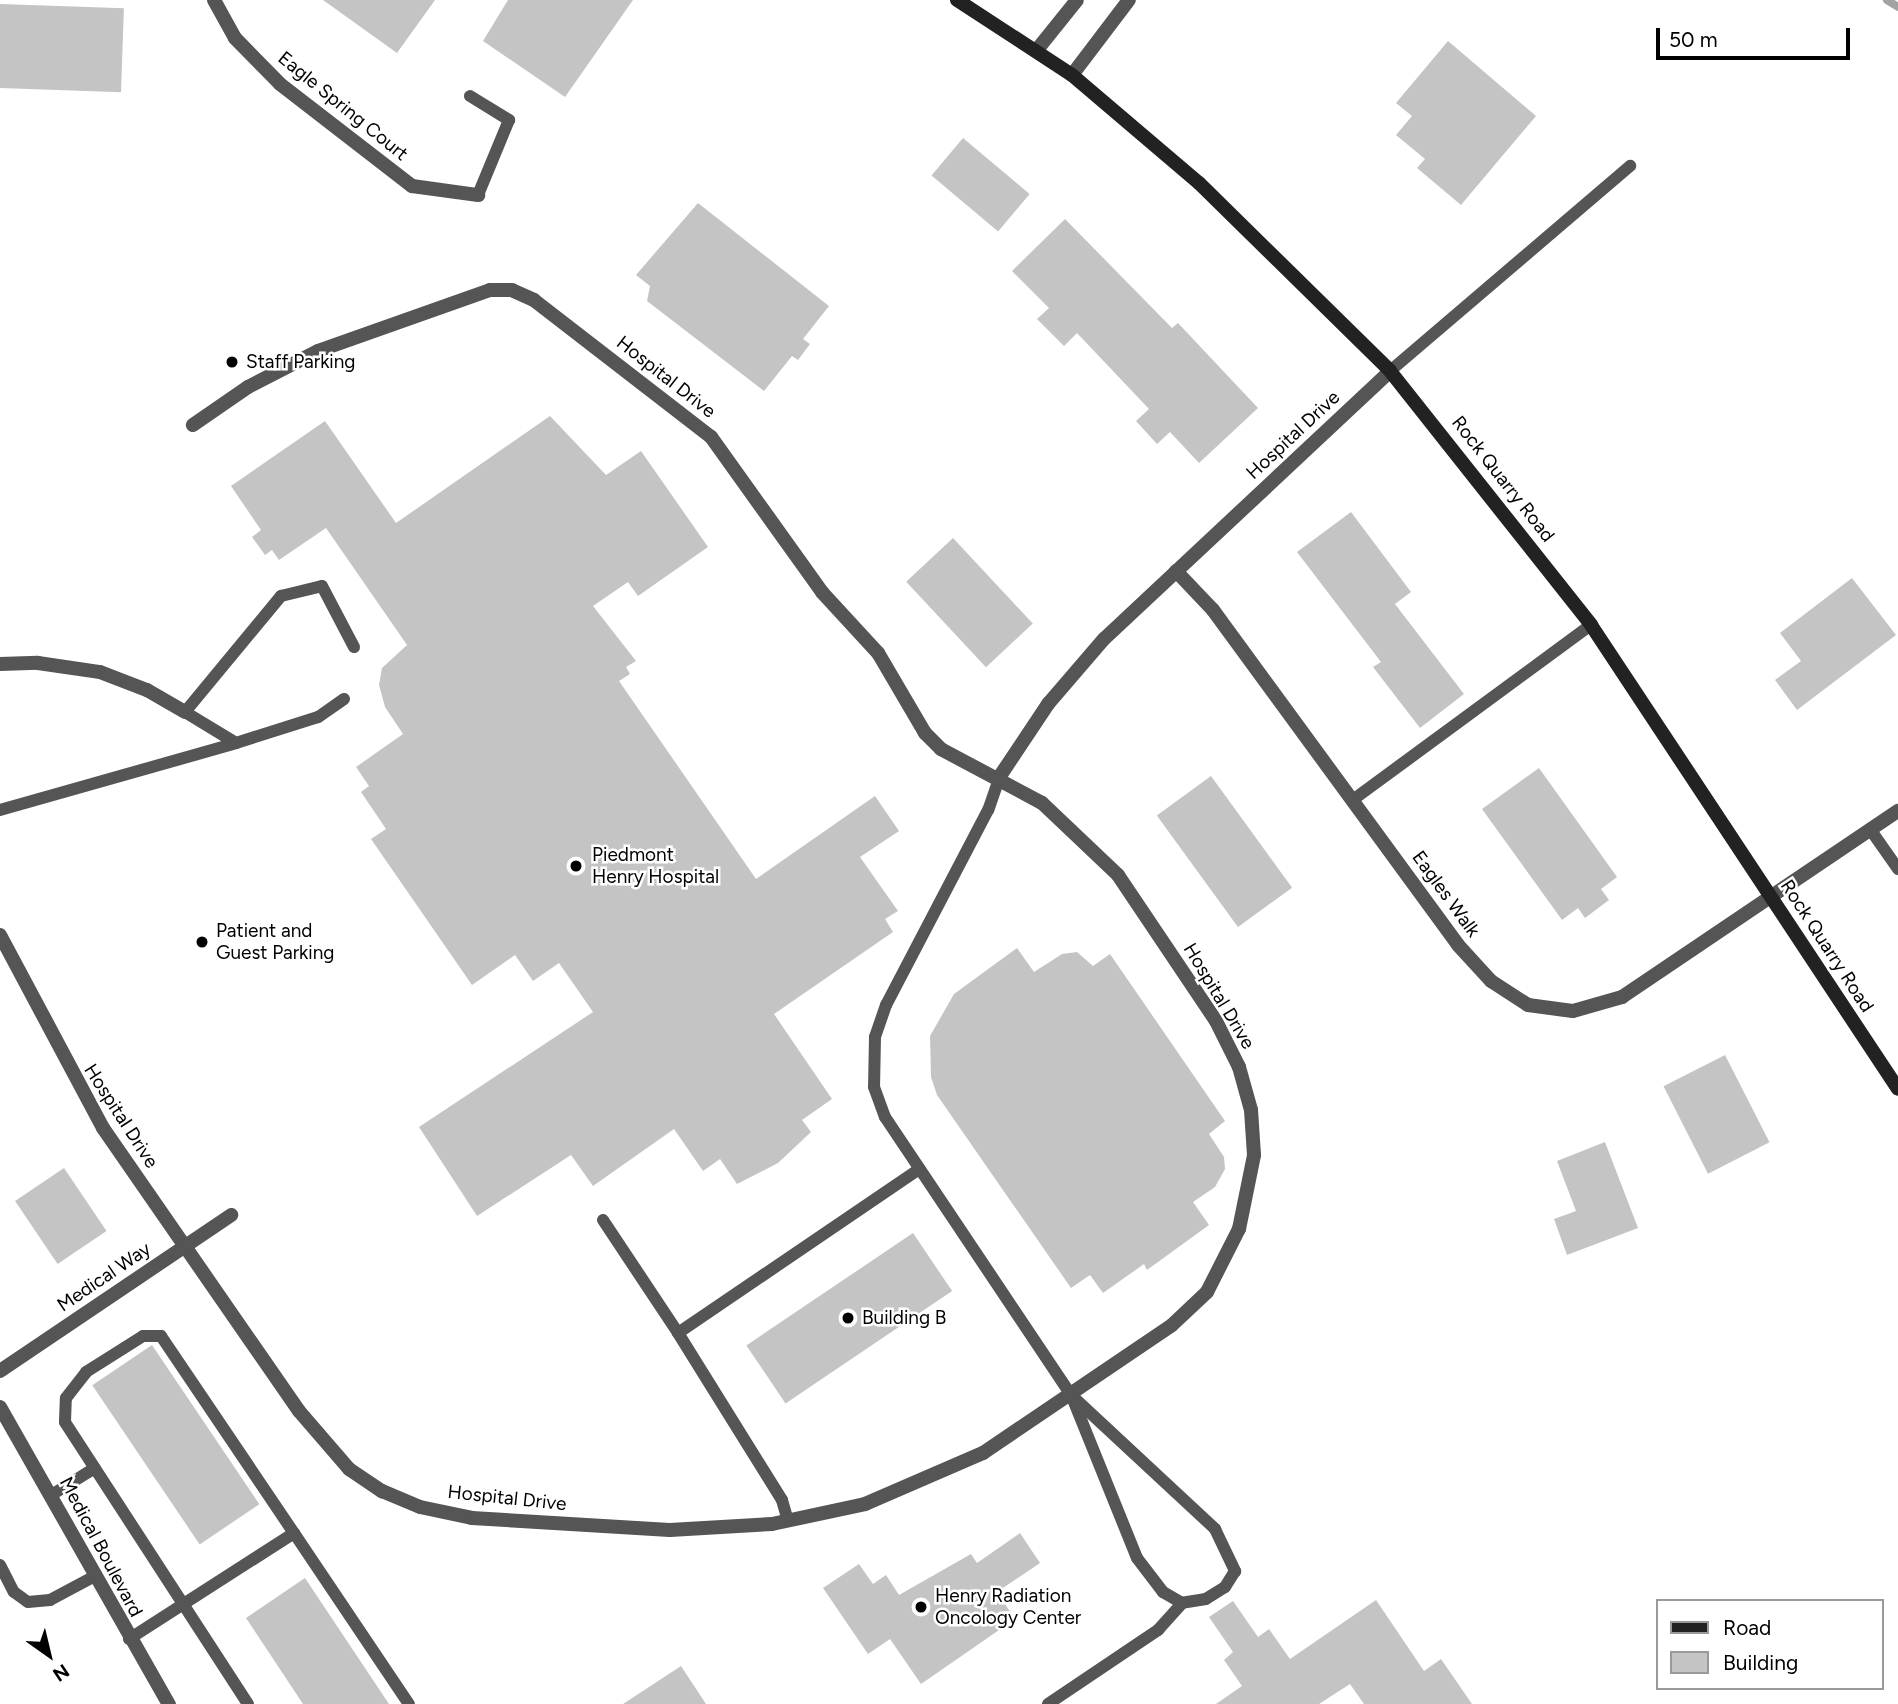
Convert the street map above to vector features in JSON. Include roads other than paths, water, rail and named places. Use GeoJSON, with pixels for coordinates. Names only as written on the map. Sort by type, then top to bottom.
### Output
{"type":"FeatureCollection","features":[{"type":"Feature","properties":{"kind":"street","name":"Eagle Spring Court"},"geometry":{"type":"LineString","coordinates":[[214,0],[235,38],[280,84],[412,187],[478,195]]}},
{"type":"Feature","properties":{"kind":"street","name":"Rock Quarry Road"},"geometry":{"type":"LineString","coordinates":[[957,0],[1072,75],[1199,183],[1390,370],[1591,625],[1771,893],[1898,1089]]}},
{"type":"Feature","properties":{"kind":"street"},"geometry":{"type":"LineString","coordinates":[[1036,51],[1077,0]]}},
{"type":"Feature","properties":{"kind":"street"},"geometry":{"type":"LineString","coordinates":[[1072,75],[1129,0]]}},
{"type":"Feature","properties":{"kind":"street","name":"Hospital Drive"},"geometry":{"type":"LineString","coordinates":[[0,935],[67,1067],[184,1245],[322,1441],[349,1469],[382,1491],[420,1507],[472,1518],[670,1530],[788,1521],[864,1504],[943,1474],[1071,1395],[1172,1325],[1207,1292],[1235,1240],[1250,1192],[1254,1155],[1251,1110],[1239,1067],[1216,1021],[1118,874],[1069,824],[1000,776],[941,749],[925,733],[878,653],[822,592],[711,437],[534,300],[512,290],[490,290],[318,351],[248,387],[193,425]]}},
{"type":"Feature","properties":{"kind":"street","name":"Hospital Drive"},"geometry":{"type":"LineString","coordinates":[[1000,776],[1070,677],[1176,571],[1390,370]]}},
{"type":"Feature","properties":{"kind":"street","name":"Eagles Walk"},"geometry":{"type":"LineString","coordinates":[[1176,571],[1213,610],[1354,799],[1458,945],[1491,981],[1528,1005],[1573,1011],[1622,998],[1771,893],[1898,811]]}},
{"type":"Feature","properties":{"kind":"street"},"geometry":{"type":"LineString","coordinates":[[0,664],[38,663],[100,672],[147,690],[186,712]]}},
{"type":"Feature","properties":{"kind":"street","name":"Medical Way"},"geometry":{"type":"LineString","coordinates":[[0,1371],[230,1215]]}},
{"type":"Feature","properties":{"kind":"street","name":"Medical Boulevard"},"geometry":{"type":"LineString","coordinates":[[0,1407],[53,1494],[129,1639],[169,1704]]}},
{"type":"Feature","properties":{"kind":"lane"},"geometry":{"type":"LineString","coordinates":[[470,96],[509,120],[478,195]]}},
{"type":"Feature","properties":{"kind":"lane"},"geometry":{"type":"LineString","coordinates":[[1390,370],[1630,166]]}},
{"type":"Feature","properties":{"kind":"lane"},"geometry":{"type":"LineString","coordinates":[[236,743],[186,712],[281,596],[322,586],[354,647]]}},
{"type":"Feature","properties":{"kind":"lane"},"geometry":{"type":"LineString","coordinates":[[1354,799],[1591,625]]}},
{"type":"Feature","properties":{"kind":"lane"},"geometry":{"type":"LineString","coordinates":[[0,810],[236,743],[317,717],[344,699]]}},
{"type":"Feature","properties":{"kind":"lane","name":"Hospital Drive"},"geometry":{"type":"LineString","coordinates":[[1000,776],[988,810],[900,975],[875,1037],[874,1087],[885,1117],[1071,1395],[1137,1558],[1163,1592],[1182,1603],[1206,1599],[1225,1587],[1235,1571],[1230,1553],[1215,1529],[1071,1395]]}},
{"type":"Feature","properties":{"kind":"lane"},"geometry":{"type":"LineString","coordinates":[[1870,829],[1898,869]]}},
{"type":"Feature","properties":{"kind":"lane"},"geometry":{"type":"LineString","coordinates":[[678,1333],[919,1168]]}},
{"type":"Feature","properties":{"kind":"lane"},"geometry":{"type":"LineString","coordinates":[[603,1220],[678,1333],[782,1500],[788,1521]]}},
{"type":"Feature","properties":{"kind":"lane"},"geometry":{"type":"LineString","coordinates":[[248,1704],[181,1605],[65,1422],[66,1398],[86,1372],[144,1336],[161,1336],[409,1704]]}},
{"type":"Feature","properties":{"kind":"lane"},"geometry":{"type":"LineString","coordinates":[[53,1494],[95,1468]]}},
{"type":"Feature","properties":{"kind":"lane"},"geometry":{"type":"LineString","coordinates":[[129,1639],[294,1533]]}},
{"type":"Feature","properties":{"kind":"lane"},"geometry":{"type":"LineString","coordinates":[[0,1565],[14,1592],[29,1602],[50,1600],[95,1576]]}},
{"type":"Feature","properties":{"kind":"lane"},"geometry":{"type":"LineString","coordinates":[[1048,1704],[1158,1630],[1182,1603]]}},
{"type":"Feature","properties":{"kind":"waterway"},"geometry":{"type":"LineString","coordinates":[[1887,0],[1898,7]]}},
{"type":"Feature","properties":{"kind":"place","name":"Staff Parking"},"geometry":{"type":"Point","coordinates":[232,362]}},
{"type":"Feature","properties":{"kind":"place","name":"Piedmont Henry Hospital"},"geometry":{"type":"Point","coordinates":[576,866]}},
{"type":"Feature","properties":{"kind":"place","name":"Patient and Guest Parking"},"geometry":{"type":"Point","coordinates":[202,942]}},
{"type":"Feature","properties":{"kind":"place","name":"Building B"},"geometry":{"type":"Point","coordinates":[848,1318]}},
{"type":"Feature","properties":{"kind":"place","name":"Henry Radiation Oncology Center"},"geometry":{"type":"Point","coordinates":[921,1607]}}]}
